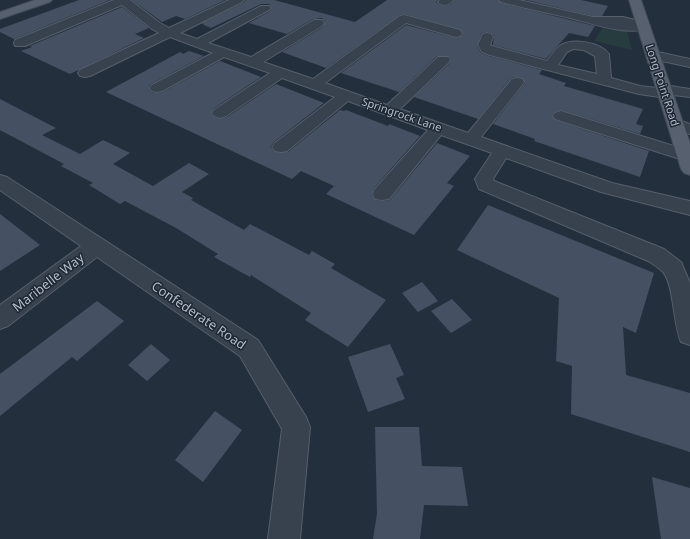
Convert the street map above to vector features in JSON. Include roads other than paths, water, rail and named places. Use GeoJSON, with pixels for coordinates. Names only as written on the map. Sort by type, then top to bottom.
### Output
{"type":"FeatureCollection","features":[{"type":"Feature","properties":{"kind":"main road","name":"Long Point Road"},"geometry":{"type":"LineString","coordinates":[[635,0],[665,91],[683,126],[688,162]]}},
{"type":"Feature","properties":{"kind":"main road"},"geometry":{"type":"LineString","coordinates":[[0,16],[40,1]]}},
{"type":"Feature","properties":{"kind":"street"},"geometry":{"type":"LineString","coordinates":[[20,43],[123,0]]}},
{"type":"Feature","properties":{"kind":"street","name":"Springrock Lane"},"geometry":{"type":"LineString","coordinates":[[123,0],[156,26],[169,33],[439,127],[608,188],[690,208]]}},
{"type":"Feature","properties":{"kind":"street"},"geometry":{"type":"LineString","coordinates":[[85,73],[238,0]]}},
{"type":"Feature","properties":{"kind":"street"},"geometry":{"type":"LineString","coordinates":[[505,0],[610,24],[628,27],[644,26]]}},
{"type":"Feature","properties":{"kind":"street"},"geometry":{"type":"LineString","coordinates":[[198,43],[265,8]]}},
{"type":"Feature","properties":{"kind":"street"},"geometry":{"type":"LineString","coordinates":[[314,84],[404,19],[456,33]]}},
{"type":"Feature","properties":{"kind":"street"},"geometry":{"type":"LineString","coordinates":[[253,62],[318,23]]}},
{"type":"Feature","properties":{"kind":"street"},"geometry":{"type":"LineString","coordinates":[[487,37],[484,45],[487,49],[639,90],[690,93]]}},
{"type":"Feature","properties":{"kind":"street"},"geometry":{"type":"LineString","coordinates":[[550,66],[568,46],[576,45],[586,47],[602,54],[604,80]]}},
{"type":"Feature","properties":{"kind":"street"},"geometry":{"type":"LineString","coordinates":[[158,88],[224,52]]}},
{"type":"Feature","properties":{"kind":"street"},"geometry":{"type":"LineString","coordinates":[[653,55],[690,63]]}},
{"type":"Feature","properties":{"kind":"street"},"geometry":{"type":"LineString","coordinates":[[390,110],[443,60]]}},
{"type":"Feature","properties":{"kind":"street"},"geometry":{"type":"LineString","coordinates":[[658,70],[690,75]]}},
{"type":"Feature","properties":{"kind":"street"},"geometry":{"type":"LineString","coordinates":[[220,114],[281,72]]}},
{"type":"Feature","properties":{"kind":"street"},"geometry":{"type":"LineString","coordinates":[[471,139],[517,82]]}},
{"type":"Feature","properties":{"kind":"street"},"geometry":{"type":"LineString","coordinates":[[281,147],[347,95]]}},
{"type":"Feature","properties":{"kind":"street"},"geometry":{"type":"LineString","coordinates":[[561,116],[688,162]]}},
{"type":"Feature","properties":{"kind":"street"},"geometry":{"type":"LineString","coordinates":[[382,194],[439,127]]}},
{"type":"Feature","properties":{"kind":"street"},"geometry":{"type":"LineString","coordinates":[[503,150],[484,179],[486,185],[656,255],[673,268],[681,289],[690,334]]}},
{"type":"Feature","properties":{"kind":"street","name":"Confederate Road"},"geometry":{"type":"LineString","coordinates":[[0,181],[249,348],[296,427],[284,539]]}},
{"type":"Feature","properties":{"kind":"street","name":"Maribelle Way"},"geometry":{"type":"LineString","coordinates":[[0,319],[96,246]]}}]}
